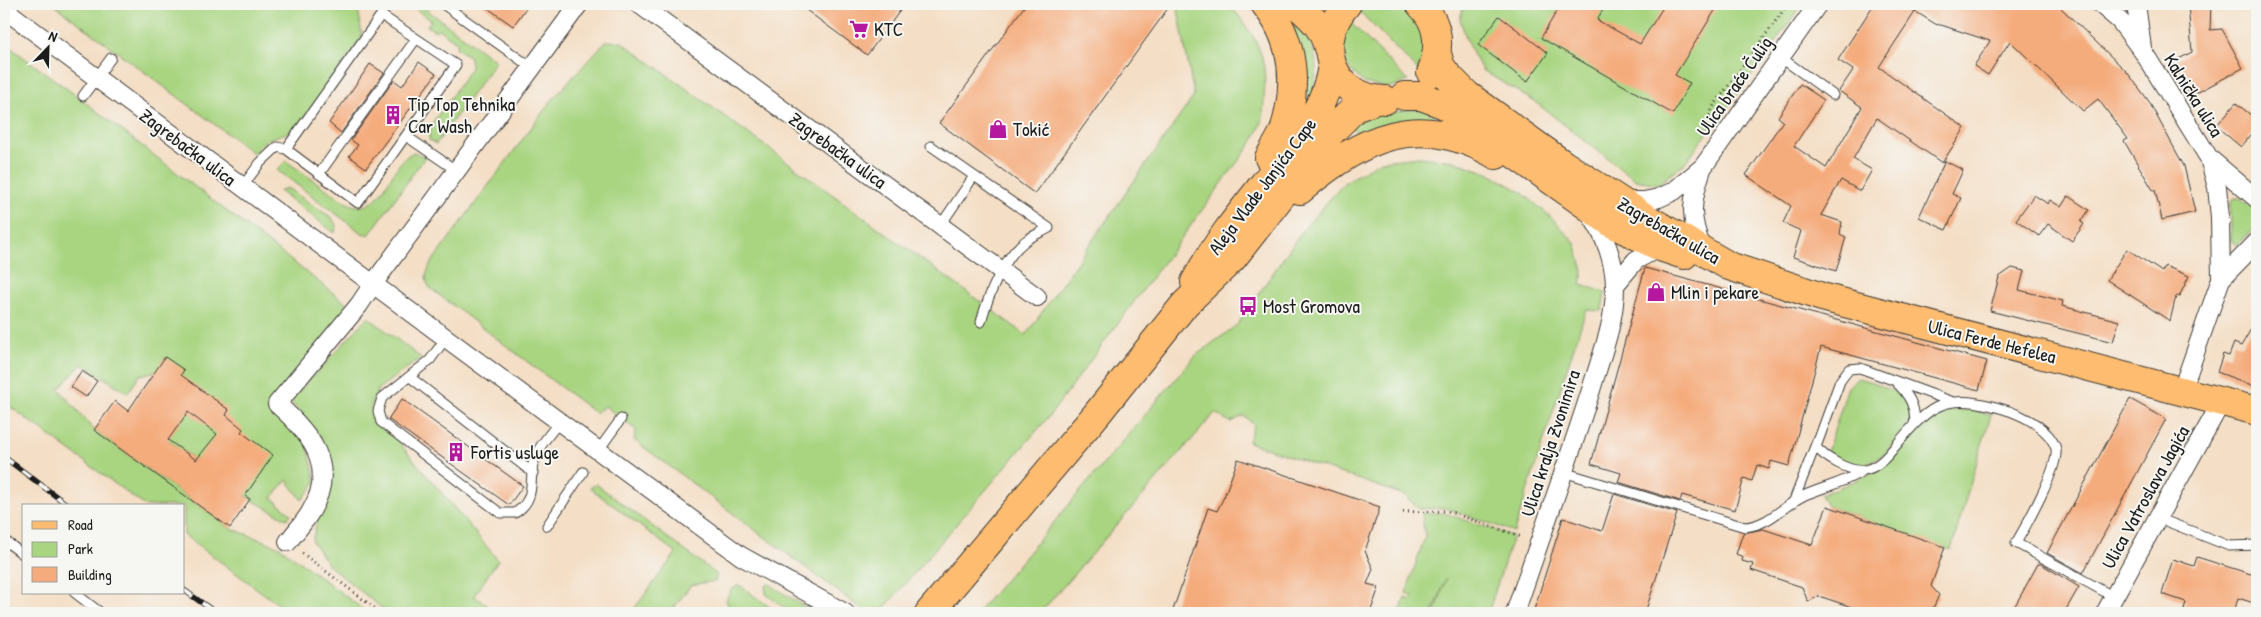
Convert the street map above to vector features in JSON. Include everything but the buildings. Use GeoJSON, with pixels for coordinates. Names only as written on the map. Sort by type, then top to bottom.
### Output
{"type":"FeatureCollection","features":[{"type":"Feature","properties":{"kind":"main road"},"geometry":{"type":"LineString","coordinates":[[1242,213],[1283,133],[1293,93],[1290,54],[1277,21],[1265,4]]}},
{"type":"Feature","properties":{"kind":"main road"},"geometry":{"type":"LineString","coordinates":[[1296,4],[1318,24],[1324,33],[1330,57],[1339,78],[1349,89],[1362,96],[1376,100],[1395,99],[1404,96],[1420,87],[1431,74],[1438,57],[1438,39],[1430,10]]}},
{"type":"Feature","properties":{"kind":"main road","name":"Aleja Vlade Janjića Cape"},"geometry":{"type":"LineString","coordinates":[[1185,304],[1204,266],[1314,118],[1329,85],[1330,32],[1336,16],[1347,4]]}},
{"type":"Feature","properties":{"kind":"main road","name":"Zagrebačka ulica"},"geometry":{"type":"LineString","coordinates":[[1438,57],[1440,66],[1447,75],[1467,94],[1616,200],[1702,248],[1729,266]]}},
{"type":"Feature","properties":{"kind":"main road","name":"Zagrebačka ulica"},"geometry":{"type":"LineString","coordinates":[[1404,96],[1421,96],[1445,105],[1613,224],[1660,247],[1705,261],[1729,266]]}},
{"type":"Feature","properties":{"kind":"main road","name":"Aleja Vlade Janjića Cape"},"geometry":{"type":"LineString","coordinates":[[929,613],[1096,415],[1185,304],[1232,260],[1344,117],[1355,108],[1376,100]]}},
{"type":"Feature","properties":{"kind":"main road"},"geometry":{"type":"LineString","coordinates":[[1270,210],[1296,193],[1337,159],[1369,142],[1401,134],[1423,132],[1468,142],[1531,174],[1547,177]]}},
{"type":"Feature","properties":{"kind":"main road","name":"Ulica Ferde Hefelea"},"geometry":{"type":"LineString","coordinates":[[1729,266],[1773,282],[1830,299],[2257,411]]}},
{"type":"Feature","properties":{"kind":"street"},"geometry":{"type":"LineString","coordinates":[[288,542],[312,510],[320,491],[322,466],[313,441],[298,422],[277,404],[359,305],[580,4]]}},
{"type":"Feature","properties":{"kind":"street","name":"Zagrebačka ulica"},"geometry":{"type":"LineString","coordinates":[[639,4],[1037,297]]}},
{"type":"Feature","properties":{"kind":"street","name":"Ulica braće Čulig"},"geometry":{"type":"LineString","coordinates":[[1616,200],[1644,201],[1659,198],[1674,191],[1703,167],[1818,4]]}},
{"type":"Feature","properties":{"kind":"street","name":"Kalnička ulica"},"geometry":{"type":"LineString","coordinates":[[2100,4],[2120,21],[2144,53],[2209,158],[2217,187],[2220,217],[2220,279],[2182,390]]}},
{"type":"Feature","properties":{"kind":"street","name":"Kalnička ulica"},"geometry":{"type":"LineString","coordinates":[[2136,4],[2144,53]]}},
{"type":"Feature","properties":{"kind":"street","name":"Zagrebačka ulica"},"geometry":{"type":"LineString","coordinates":[[4,9],[741,556],[844,613]]}},
{"type":"Feature","properties":{"kind":"street","name":"Kalnička ulica"},"geometry":{"type":"LineString","coordinates":[[2209,158],[2257,199]]}},
{"type":"Feature","properties":{"kind":"street","name":"Ulica braće Čulig"},"geometry":{"type":"LineString","coordinates":[[1702,248],[1692,217],[1695,190],[1703,167]]}},
{"type":"Feature","properties":{"kind":"street","name":"Ulica kralja Zvonimira"},"geometry":{"type":"LineString","coordinates":[[1515,613],[1613,317],[1615,285],[1606,246],[1599,228],[1581,202]]}},
{"type":"Feature","properties":{"kind":"street","name":"Kalnička ulica"},"geometry":{"type":"LineString","coordinates":[[2220,279],[2257,242]]}},
{"type":"Feature","properties":{"kind":"street"},"geometry":{"type":"LineString","coordinates":[[1615,285],[1636,260],[1660,247]]}},
{"type":"Feature","properties":{"kind":"street","name":"Ulica Vatroslava Jagića"},"geometry":{"type":"LineString","coordinates":[[2105,613],[2222,401]]}},
{"type":"Feature","properties":{"kind":"lane"},"geometry":{"type":"LineString","coordinates":[[443,4],[532,68]]}},
{"type":"Feature","properties":{"kind":"lane"},"geometry":{"type":"LineString","coordinates":[[242,187],[268,155],[277,147],[286,149],[358,203],[456,65],[381,15],[286,149]]}},
{"type":"Feature","properties":{"kind":"lane"},"geometry":{"type":"LineString","coordinates":[[319,174],[416,39]]}},
{"type":"Feature","properties":{"kind":"lane"},"geometry":{"type":"LineString","coordinates":[[83,96],[111,58]]}},
{"type":"Feature","properties":{"kind":"lane"},"geometry":{"type":"LineString","coordinates":[[1780,58],[1832,95]]}},
{"type":"Feature","properties":{"kind":"lane"},"geometry":{"type":"LineString","coordinates":[[406,136],[457,171]]}},
{"type":"Feature","properties":{"kind":"lane"},"geometry":{"type":"LineString","coordinates":[[931,146],[1049,228],[1028,239],[1020,246],[993,284],[981,322]]}},
{"type":"Feature","properties":{"kind":"lane"},"geometry":{"type":"LineString","coordinates":[[940,226],[974,176]]}},
{"type":"Feature","properties":{"kind":"lane"},"geometry":{"type":"LineString","coordinates":[[446,338],[430,360],[382,398],[378,412],[381,422],[500,512],[511,514],[523,506],[533,486],[536,454],[560,422]]}},
{"type":"Feature","properties":{"kind":"lane"},"geometry":{"type":"LineString","coordinates":[[1793,503],[1840,381],[1849,368],[1860,368],[1953,402]]}},
{"type":"Feature","properties":{"kind":"lane"},"geometry":{"type":"LineString","coordinates":[[410,377],[533,473]]}},
{"type":"Feature","properties":{"kind":"lane"},"geometry":{"type":"LineString","coordinates":[[1897,382],[1912,401],[1914,425]]}},
{"type":"Feature","properties":{"kind":"lane"},"geometry":{"type":"LineString","coordinates":[[1563,472],[1745,528],[1759,524],[1801,497],[1840,483],[1874,466],[1887,456],[1914,425],[1942,403],[1978,403],[1999,408],[2031,422],[2052,440],[2056,449],[2056,458],[2016,544],[2114,597]]}},
{"type":"Feature","properties":{"kind":"lane"},"geometry":{"type":"LineString","coordinates":[[598,450],[621,419]]}},
{"type":"Feature","properties":{"kind":"lane"},"geometry":{"type":"LineString","coordinates":[[1817,441],[1816,447],[1820,453],[1848,468],[1864,470]]}},
{"type":"Feature","properties":{"kind":"lane"},"geometry":{"type":"LineString","coordinates":[[547,526],[583,472]]}},
{"type":"Feature","properties":{"kind":"lane"},"geometry":{"type":"LineString","coordinates":[[2158,518],[2229,546],[2257,545]]}},
{"type":"Feature","properties":{"kind":"lane"},"geometry":{"type":"LineString","coordinates":[[4,540],[22,554]]}},
{"type":"Feature","properties":{"kind":"lane"},"geometry":{"type":"LineString","coordinates":[[76,594],[101,613]]}},
{"type":"Feature","properties":{"kind":"path"},"geometry":{"type":"LineString","coordinates":[[1706,127],[1713,107],[1788,4]]}},
{"type":"Feature","properties":{"kind":"path"},"geometry":{"type":"LineString","coordinates":[[1403,512],[1447,511],[1539,542]]}},
{"type":"Feature","properties":{"kind":"path"},"geometry":{"type":"LineString","coordinates":[[288,542],[381,613]]}},
{"type":"Feature","properties":{"kind":"green space"},"geometry":{"type":"Polygon","coordinates":[[[1218,3],[1227,5],[1236,12],[1253,37],[1262,58],[1265,79],[1263,119],[1258,130],[1251,144],[1051,414],[880,613],[867,613],[634,440],[636,430],[605,406],[595,413],[430,288],[427,282],[427,272],[431,263],[551,101],[606,41],[622,42],[1026,335],[1194,96],[1177,4],[1218,3]]]}},
{"type":"Feature","properties":{"kind":"green space"},"geometry":{"type":"Polygon","coordinates":[[[53,4],[354,4],[359,13],[362,38],[295,130],[266,140],[253,153],[53,4]]]}},
{"type":"Feature","properties":{"kind":"green space"},"geometry":{"type":"Polygon","coordinates":[[[408,4],[419,4],[496,61],[436,144],[429,140],[429,128],[471,68],[470,57],[456,48],[458,43],[438,29],[435,31],[427,26],[431,20],[408,4]]]}},
{"type":"Feature","properties":{"kind":"green space"},"geometry":{"type":"Polygon","coordinates":[[[1384,4],[1397,6],[1409,12],[1418,21],[1427,47],[1419,72],[1359,11],[1371,6],[1384,4]]]}},
{"type":"Feature","properties":{"kind":"green space"},"geometry":{"type":"Polygon","coordinates":[[[1464,4],[1802,4],[1761,63],[1684,164],[1658,184],[1636,180],[1535,102],[1482,70],[1468,44],[1460,19],[1464,4]]]}},
{"type":"Feature","properties":{"kind":"green space"},"geometry":{"type":"Polygon","coordinates":[[[1301,19],[1315,57],[1316,66],[1312,98],[1302,91],[1292,31],[1301,19]]]}},
{"type":"Feature","properties":{"kind":"green space"},"geometry":{"type":"Polygon","coordinates":[[[1348,20],[1408,81],[1388,88],[1364,83],[1345,65],[1340,40],[1348,20]]]}},
{"type":"Feature","properties":{"kind":"green space"},"geometry":{"type":"Polygon","coordinates":[[[4,43],[77,96],[350,306],[268,407],[307,443],[316,482],[302,500],[287,480],[272,498],[291,514],[287,519],[250,499],[154,430],[165,357],[157,371],[140,375],[128,393],[82,364],[59,389],[94,430],[230,528],[280,547],[368,613],[290,613],[185,536],[185,504],[142,504],[4,402],[4,43]]]}},
{"type":"Feature","properties":{"kind":"green space"},"geometry":{"type":"Polygon","coordinates":[[[1424,109],[1437,112],[1428,122],[1359,134],[1348,125],[1378,113],[1389,114],[1404,110],[1424,109]]]}},
{"type":"Feature","properties":{"kind":"green space"},"geometry":{"type":"Polygon","coordinates":[[[414,152],[425,157],[369,235],[362,233],[277,170],[286,161],[345,202],[358,206],[368,204],[377,198],[397,167],[414,152]]]}},
{"type":"Feature","properties":{"kind":"green space"},"geometry":{"type":"Polygon","coordinates":[[[1420,157],[1453,161],[1488,173],[1520,191],[1552,218],[1575,243],[1583,271],[1581,285],[1605,292],[1602,311],[1586,310],[1514,532],[1446,508],[1419,509],[1404,495],[1248,442],[1254,425],[1244,416],[1230,422],[1215,413],[1040,613],[977,613],[1195,356],[1237,325],[1302,231],[1345,182],[1381,161],[1420,157]]]}},
{"type":"Feature","properties":{"kind":"green space"},"geometry":{"type":"Polygon","coordinates":[[[287,188],[332,218],[336,225],[335,233],[279,191],[287,188]]]}},
{"type":"Feature","properties":{"kind":"green space"},"geometry":{"type":"Polygon","coordinates":[[[2240,198],[2257,211],[2257,226],[2237,245],[2231,240],[2231,204],[2232,199],[2240,198]]]}},
{"type":"Feature","properties":{"kind":"green space"},"geometry":{"type":"Polygon","coordinates":[[[368,317],[421,358],[378,389],[370,408],[498,560],[474,596],[498,613],[388,613],[329,566],[312,541],[331,465],[320,436],[290,401],[368,317]]]}},
{"type":"Feature","properties":{"kind":"green space"},"geometry":{"type":"Polygon","coordinates":[[[1858,378],[1905,396],[1912,415],[1907,426],[1885,454],[1860,467],[1842,462],[1827,453],[1848,387],[1858,378]]]}},
{"type":"Feature","properties":{"kind":"green space"},"geometry":{"type":"Polygon","coordinates":[[[1953,410],[1969,410],[1991,414],[1951,550],[1827,506],[1821,495],[1860,479],[1881,467],[1891,460],[1923,428],[1953,410]]]}},
{"type":"Feature","properties":{"kind":"green space"},"geometry":{"type":"Polygon","coordinates":[[[596,484],[716,574],[716,581],[691,585],[670,613],[631,613],[676,553],[590,488],[596,484]]]}},
{"type":"Feature","properties":{"kind":"green space"},"geometry":{"type":"Polygon","coordinates":[[[1422,513],[1444,513],[1513,536],[1488,613],[1435,613],[1446,578],[1433,613],[1400,613],[1405,598],[1411,600],[1413,596],[1406,593],[1425,537],[1422,513]]]}},
{"type":"Feature","properties":{"kind":"green space"},"geometry":{"type":"Polygon","coordinates":[[[768,584],[814,613],[791,613],[766,594],[765,587],[768,584]]]}},
{"type":"Feature","properties":{"kind":"green space"},"geometry":{"type":"Polygon","coordinates":[[[739,585],[778,613],[734,613],[730,610],[726,600],[731,590],[739,585]]]}},
{"type":"Feature","properties":{"kind":"railway"},"geometry":{"type":"LineString","coordinates":[[4,457],[66,504]]}},
{"type":"Feature","properties":{"kind":"railway"},"geometry":{"type":"LineString","coordinates":[[185,591],[216,613]]}},
{"type":"Feature","properties":{"kind":"place","name":"KTC"},"geometry":{"type":"Point","coordinates":[859,29]}},
{"type":"Feature","properties":{"kind":"place","name":"Tip Top Tehnika Car Wash"},"geometry":{"type":"Point","coordinates":[393,115]}},
{"type":"Feature","properties":{"kind":"place","name":"Tokić"},"geometry":{"type":"Point","coordinates":[998,129]}},
{"type":"Feature","properties":{"kind":"place","name":"Mlin i pekare"},"geometry":{"type":"Point","coordinates":[1656,292]}},
{"type":"Feature","properties":{"kind":"place","name":"Most Gromova"},"geometry":{"type":"Point","coordinates":[1248,306]}},
{"type":"Feature","properties":{"kind":"place","name":"Fortis usluge"},"geometry":{"type":"Point","coordinates":[456,452]}}]}
